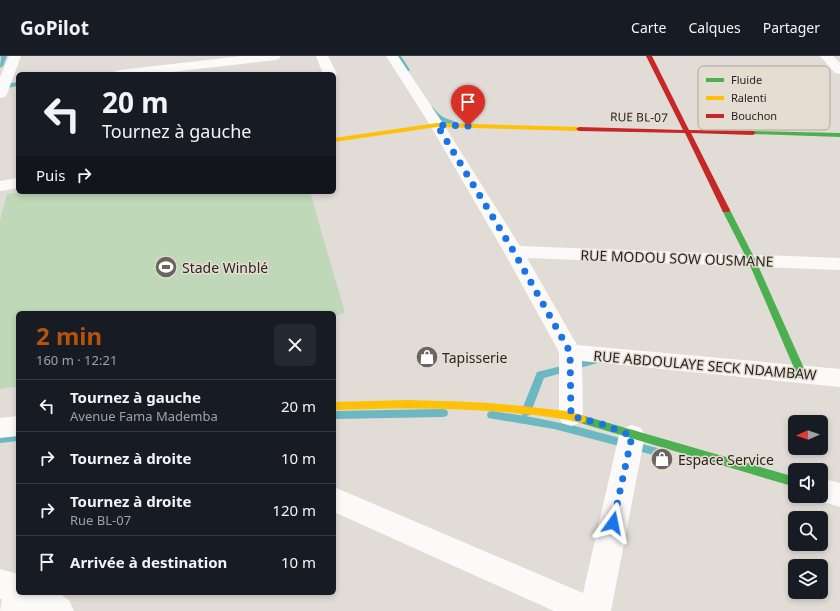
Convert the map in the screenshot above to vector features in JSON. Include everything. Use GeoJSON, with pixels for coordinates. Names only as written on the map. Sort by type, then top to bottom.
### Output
{"type":"FeatureCollection","features":[{"type":"Feature","properties":{"kind":"street"},"geometry":{"type":"LineString","coordinates":[[1,90],[15,56]]}},
{"type":"Feature","properties":{"kind":"street"},"geometry":{"type":"LineString","coordinates":[[155,72],[190,70],[275,56]]}},
{"type":"Feature","properties":{"kind":"street"},"geometry":{"type":"LineString","coordinates":[[322,56],[329,72]]}},
{"type":"Feature","properties":{"kind":"street"},"geometry":{"type":"LineString","coordinates":[[392,56],[437,125],[514,252],[570,352],[571,416]]}},
{"type":"Feature","properties":{"kind":"street"},"geometry":{"type":"LineString","coordinates":[[649,56],[752,261],[802,375]]}},
{"type":"Feature","properties":{"kind":"street"},"geometry":{"type":"LineString","coordinates":[[826,56],[840,70]]}},
{"type":"Feature","properties":{"kind":"street"},"geometry":{"type":"LineString","coordinates":[[1,90],[16,86]]}},
{"type":"Feature","properties":{"kind":"street","name":"RUE BL-07"},"geometry":{"type":"LineString","coordinates":[[336,140],[437,125],[840,135]]}},
{"type":"Feature","properties":{"kind":"street"},"geometry":{"type":"LineString","coordinates":[[0,186],[16,183]]}},
{"type":"Feature","properties":{"kind":"street","name":"RUE MODOU SOW OUSMANE"},"geometry":{"type":"LineString","coordinates":[[514,252],[840,264]]}},
{"type":"Feature","properties":{"kind":"street","name":"RUE ABDOULAYE SECK NDAMBAW"},"geometry":{"type":"LineString","coordinates":[[570,352],[840,378]]}},
{"type":"Feature","properties":{"kind":"street"},"geometry":{"type":"LineString","coordinates":[[336,406],[420,404],[465,405],[508,408],[571,416],[602,424],[632,436],[788,480]]}},
{"type":"Feature","properties":{"kind":"street"},"geometry":{"type":"LineString","coordinates":[[0,428],[16,426]]}},
{"type":"Feature","properties":{"kind":"street"},"geometry":{"type":"LineString","coordinates":[[595,611],[632,436]]}},
{"type":"Feature","properties":{"kind":"street"},"geometry":{"type":"LineString","coordinates":[[828,492],[840,495]]}},
{"type":"Feature","properties":{"kind":"street"},"geometry":{"type":"LineString","coordinates":[[336,500],[590,611]]}},
{"type":"Feature","properties":{"kind":"street"},"geometry":{"type":"LineString","coordinates":[[0,584],[16,588]]}},
{"type":"Feature","properties":{"kind":"street"},"geometry":{"type":"LineString","coordinates":[[12,611],[24,595]]}},
{"type":"Feature","properties":{"kind":"street"},"geometry":{"type":"LineString","coordinates":[[33,595],[58,611]]}},
{"type":"Feature","properties":{"kind":"green space","name":"Stade Winblé"},"geometry":{"type":"Polygon","coordinates":[[[7,194],[311,194],[345,313],[336,315],[336,311],[16,311],[16,386],[0,389],[0,220],[7,194]]]}},
{"type":"Feature","properties":{"kind":"waterway"},"geometry":{"type":"LineString","coordinates":[[0,66],[4,56]]}},
{"type":"Feature","properties":{"kind":"waterway"},"geometry":{"type":"LineString","coordinates":[[398,56],[407,70]]}},
{"type":"Feature","properties":{"kind":"waterway"},"geometry":{"type":"LineString","coordinates":[[0,87],[16,84]]}},
{"type":"Feature","properties":{"kind":"waterway"},"geometry":{"type":"LineString","coordinates":[[431,108],[442,119],[456,124]]}},
{"type":"Feature","properties":{"kind":"waterway"},"geometry":{"type":"LineString","coordinates":[[526,412],[540,375],[602,359]]}},
{"type":"Feature","properties":{"kind":"waterway"},"geometry":{"type":"LineString","coordinates":[[336,415],[443,413]]}},
{"type":"Feature","properties":{"kind":"waterway"},"geometry":{"type":"LineString","coordinates":[[492,415],[554,425],[657,452]]}},
{"type":"Feature","properties":{"kind":"waterway"},"geometry":{"type":"LineString","coordinates":[[0,439],[16,437]]}},
{"type":"Feature","properties":{"kind":"traffic: fast"},"geometry":{"type":"LineString","coordinates":[[753,133],[840,135]]}},
{"type":"Feature","properties":{"kind":"traffic: fast"},"geometry":{"type":"LineString","coordinates":[[726,210],[752,261],[802,375]]}},
{"type":"Feature","properties":{"kind":"traffic: fast"},"geometry":{"type":"LineString","coordinates":[[581,419],[788,480]]}},
{"type":"Feature","properties":{"kind":"traffic: slow"},"geometry":{"type":"LineString","coordinates":[[336,140],[437,125],[579,129]]}},
{"type":"Feature","properties":{"kind":"traffic: slow"},"geometry":{"type":"LineString","coordinates":[[336,406],[408,404],[481,406],[556,414],[581,419]]}},
{"type":"Feature","properties":{"kind":"traffic: jam"},"geometry":{"type":"LineString","coordinates":[[649,56],[726,210]]}},
{"type":"Feature","properties":{"kind":"traffic: jam"},"geometry":{"type":"LineString","coordinates":[[579,129],[753,133]]}},
{"type":"Feature","properties":{"kind":"place","name":"Stade Winblé"},"geometry":{"type":"Point","coordinates":[166,267]}},
{"type":"Feature","properties":{"kind":"place","name":"Tapisserie"},"geometry":{"type":"Point","coordinates":[427,357]}},
{"type":"Feature","properties":{"kind":"place","name":"Espace Service"},"geometry":{"type":"Point","coordinates":[662,459]}},
{"type":"Feature","properties":{"kind":"route"},"geometry":{"type":"LineString","coordinates":[[468,126],[437,125],[514,252],[570,352],[571,416],[602,424],[632,436],[613,523]]}}]}
